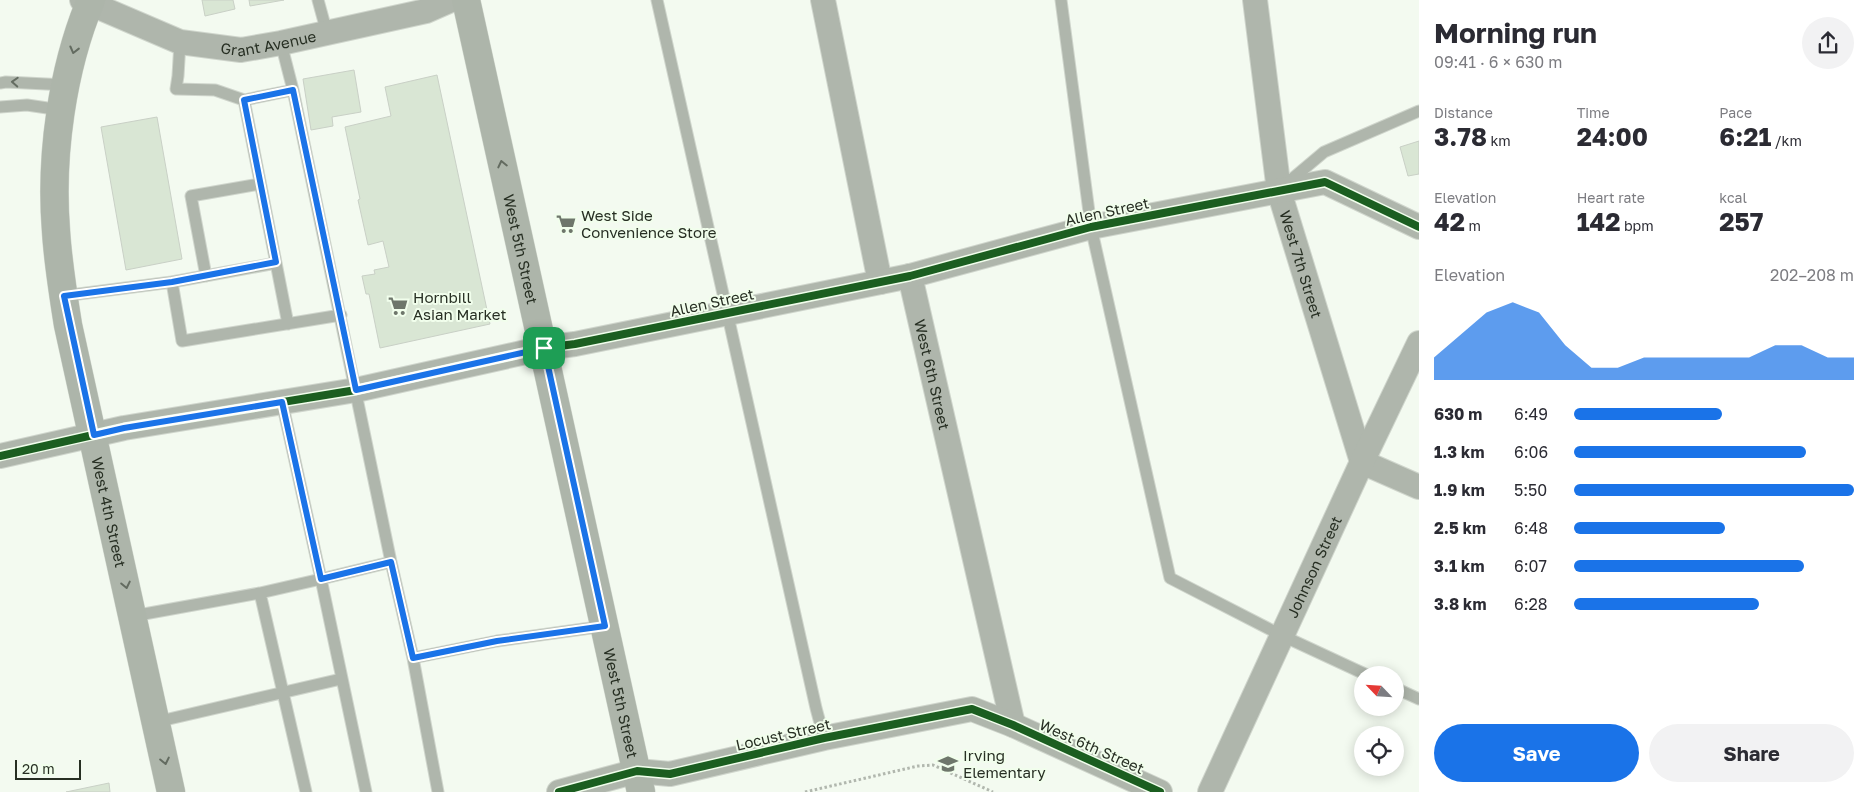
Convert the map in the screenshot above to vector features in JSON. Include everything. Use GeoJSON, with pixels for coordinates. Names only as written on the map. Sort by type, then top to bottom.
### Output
{"type":"FeatureCollection","features":[{"type":"Feature","properties":{"kind":"main road","name":"West 5th Street"},"geometry":{"type":"LineString","coordinates":[[466,0],[639,782]]}},
{"type":"Feature","properties":{"kind":"main road","name":"West 4th Street"},"geometry":{"type":"LineString","coordinates":[[88,1],[63,97],[55,181],[55,229],[64,296],[171,792]]}},
{"type":"Feature","properties":{"kind":"street","name":"Grant Avenue"},"geometry":{"type":"LineString","coordinates":[[88,1],[180,42],[241,50],[426,11],[451,0]]}},
{"type":"Feature","properties":{"kind":"street"},"geometry":{"type":"LineString","coordinates":[[823,0],[880,282]]}},
{"type":"Feature","properties":{"kind":"street","name":"West 7th Street"},"geometry":{"type":"LineString","coordinates":[[1255,0],[1279,191],[1362,462]]}},
{"type":"Feature","properties":{"kind":"street","name":"Allen Street"},"geometry":{"type":"LineString","coordinates":[[0,456],[124,428],[356,390],[544,348],[574,344],[910,276],[1091,227],[1325,182],[1419,227]]}},
{"type":"Feature","properties":{"kind":"street","name":"West 6th Street"},"geometry":{"type":"LineString","coordinates":[[910,276],[1013,725],[1160,792]]}},
{"type":"Feature","properties":{"kind":"street","name":"Johnson Street"},"geometry":{"type":"LineString","coordinates":[[1210,792],[1419,343]]}},
{"type":"Feature","properties":{"kind":"street"},"geometry":{"type":"LineString","coordinates":[[1362,462],[1419,487]]}},
{"type":"Feature","properties":{"kind":"street","name":"Locust Street"},"geometry":{"type":"LineString","coordinates":[[558,792],[639,782],[824,738],[972,709],[1013,725]]}},
{"type":"Feature","properties":{"kind":"lane"},"geometry":{"type":"LineString","coordinates":[[318,0],[327,33]]}},
{"type":"Feature","properties":{"kind":"lane"},"geometry":{"type":"LineString","coordinates":[[657,0],[824,738]]}},
{"type":"Feature","properties":{"kind":"lane"},"geometry":{"type":"LineString","coordinates":[[1061,0],[1091,227],[1170,578],[1283,636],[1354,669]]}},
{"type":"Feature","properties":{"kind":"lane"},"geometry":{"type":"LineString","coordinates":[[180,42],[176,89],[215,90],[244,100],[293,90]]}},
{"type":"Feature","properties":{"kind":"lane"},"geometry":{"type":"LineString","coordinates":[[281,43],[293,90],[391,562],[413,658],[438,792]]}},
{"type":"Feature","properties":{"kind":"lane"},"geometry":{"type":"LineString","coordinates":[[0,83],[63,97]]}},
{"type":"Feature","properties":{"kind":"lane"},"geometry":{"type":"LineString","coordinates":[[0,107],[28,105],[63,97]]}},
{"type":"Feature","properties":{"kind":"lane"},"geometry":{"type":"LineString","coordinates":[[244,100],[288,324]]}},
{"type":"Feature","properties":{"kind":"lane"},"geometry":{"type":"LineString","coordinates":[[1279,191],[1324,152],[1419,112]]}},
{"type":"Feature","properties":{"kind":"lane"},"geometry":{"type":"LineString","coordinates":[[206,276],[191,196],[260,184]]}},
{"type":"Feature","properties":{"kind":"lane"},"geometry":{"type":"LineString","coordinates":[[64,296],[172,282],[276,262]]}},
{"type":"Feature","properties":{"kind":"lane"},"geometry":{"type":"LineString","coordinates":[[172,282],[182,341],[340,315]]}},
{"type":"Feature","properties":{"kind":"lane"},"geometry":{"type":"LineString","coordinates":[[282,402],[366,792]]}},
{"type":"Feature","properties":{"kind":"lane"},"geometry":{"type":"LineString","coordinates":[[133,616],[260,594],[391,562]]}},
{"type":"Feature","properties":{"kind":"lane"},"geometry":{"type":"LineString","coordinates":[[260,594],[306,792]]}},
{"type":"Feature","properties":{"kind":"lane"},"geometry":{"type":"LineString","coordinates":[[413,658],[497,641],[605,626]]}},
{"type":"Feature","properties":{"kind":"lane"},"geometry":{"type":"LineString","coordinates":[[156,722],[341,679]]}},
{"type":"Feature","properties":{"kind":"lane"},"geometry":{"type":"LineString","coordinates":[[1404,692],[1419,699]]}},
{"type":"Feature","properties":{"kind":"path"},"geometry":{"type":"LineString","coordinates":[[805,792],[918,766],[932,765],[993,792]]}},
{"type":"Feature","properties":{"kind":"building"},"geometry":{"type":"Polygon","coordinates":[[[202,0],[233,0],[235,9],[205,16],[202,0]]]}},
{"type":"Feature","properties":{"kind":"building"},"geometry":{"type":"Polygon","coordinates":[[[249,0],[284,0],[250,6],[249,0]]]}},
{"type":"Feature","properties":{"kind":"building"},"geometry":{"type":"Polygon","coordinates":[[[354,70],[361,112],[332,117],[333,126],[311,130],[303,79],[354,70]]]}},
{"type":"Feature","properties":{"kind":"building"},"geometry":{"type":"Polygon","coordinates":[[[437,75],[490,324],[380,348],[369,294],[366,294],[362,276],[375,274],[374,270],[389,267],[383,241],[368,245],[345,127],[391,116],[385,87],[437,75]]]}},
{"type":"Feature","properties":{"kind":"building"},"geometry":{"type":"Polygon","coordinates":[[[157,117],[182,259],[126,270],[101,127],[157,117]]]}},
{"type":"Feature","properties":{"kind":"building"},"geometry":{"type":"Polygon","coordinates":[[[1419,141],[1419,174],[1408,176],[1400,147],[1419,141]]]}},
{"type":"Feature","properties":{"kind":"building"},"geometry":{"type":"Polygon","coordinates":[[[109,783],[110,792],[66,792],[109,783]]]}},
{"type":"Feature","properties":{"kind":"cycle path"},"geometry":{"type":"LineString","coordinates":[[0,456],[124,428],[356,390],[544,348],[575,344],[910,276],[1091,227],[1325,182],[1419,227]]}},
{"type":"Feature","properties":{"kind":"cycle path"},"geometry":{"type":"LineString","coordinates":[[559,792],[637,771],[670,774],[824,738],[972,709],[1013,725],[1160,792]]}},
{"type":"Feature","properties":{"kind":"place","name":"West Side Convenience Store"},"geometry":{"type":"Point","coordinates":[566,224]}},
{"type":"Feature","properties":{"kind":"place","name":"Hornbill Asian Market"},"geometry":{"type":"Point","coordinates":[398,306]}},
{"type":"Feature","properties":{"kind":"place","name":"Irving Elementary"},"geometry":{"type":"Point","coordinates":[948,764]}},
{"type":"Feature","properties":{"kind":"route"},"geometry":{"type":"LineString","coordinates":[[293,90],[356,390],[544,348],[605,626],[497,641],[413,658],[391,562],[321,579],[282,402],[124,428],[94,435],[68,325],[64,296],[172,282],[276,262],[244,100],[293,90]]}}]}
